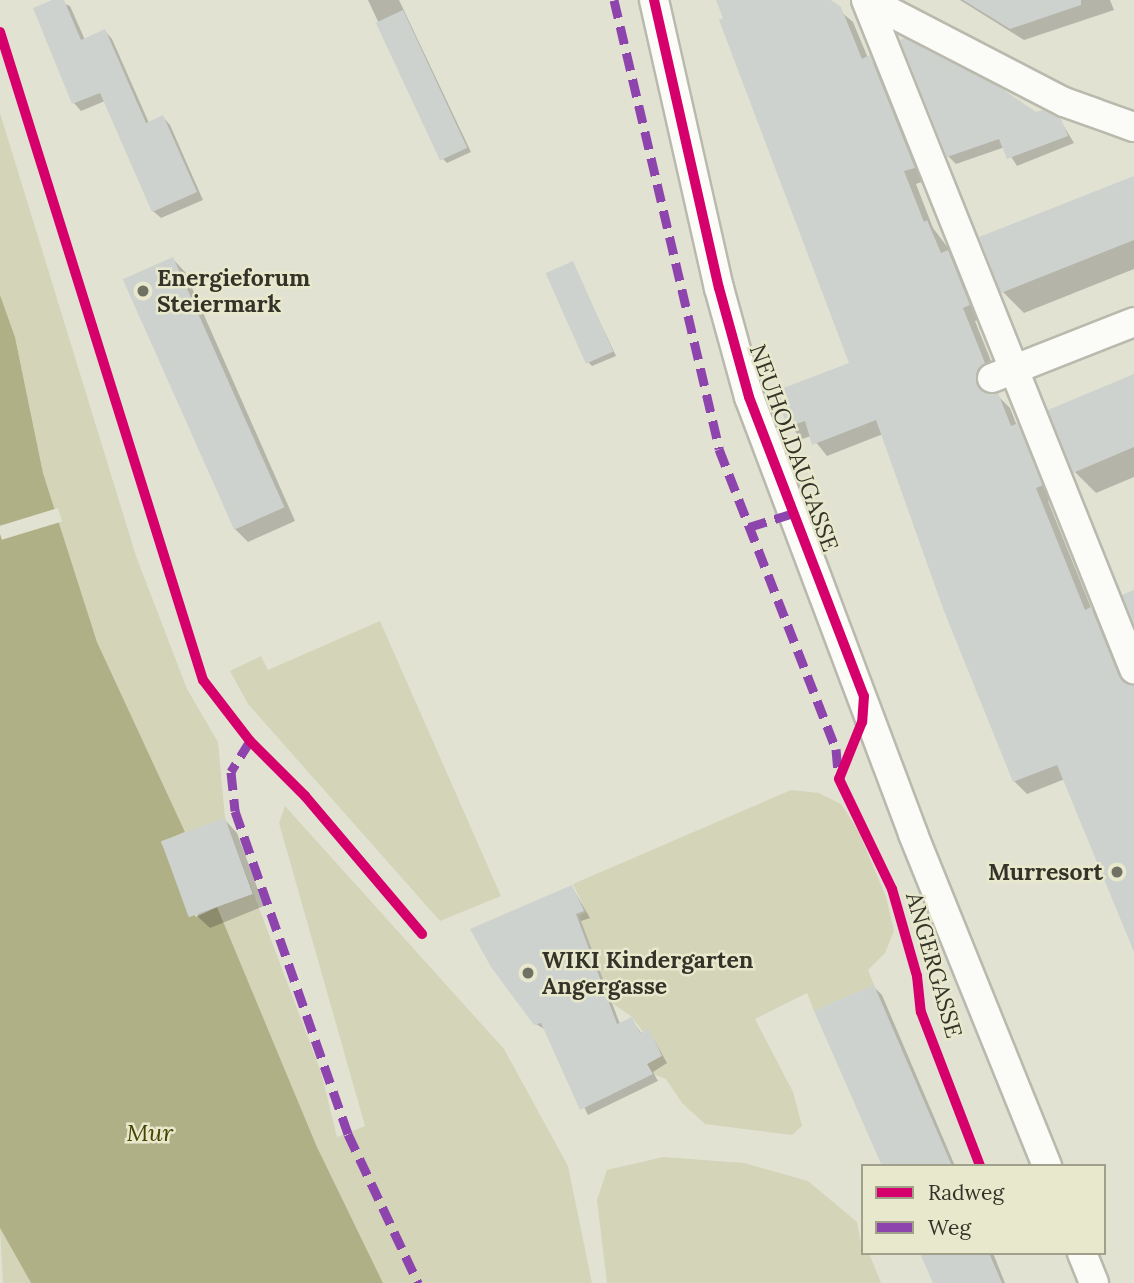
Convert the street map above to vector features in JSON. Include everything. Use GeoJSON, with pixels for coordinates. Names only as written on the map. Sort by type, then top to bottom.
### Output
{"type":"FeatureCollection","features":[{"type":"Feature","properties":{"kind":"street","name":"NEUHOLDAUGASSE"},"geometry":{"type":"LineString","coordinates":[[654,0],[719,288],[749,397],[913,834],[1046,1164]]}},
{"type":"Feature","properties":{"kind":"street"},"geometry":{"type":"LineString","coordinates":[[867,0],[1064,102],[1134,127]]}},
{"type":"Feature","properties":{"kind":"street"},"geometry":{"type":"LineString","coordinates":[[867,0],[1002,373],[1134,669]]}},
{"type":"Feature","properties":{"kind":"street"},"geometry":{"type":"LineString","coordinates":[[1002,373],[1134,322]]}},
{"type":"Feature","properties":{"kind":"street"},"geometry":{"type":"LineString","coordinates":[[1083,1255],[1094,1283]]}},
{"type":"Feature","properties":{"kind":"shaded area"},"geometry":{"type":"Polygon","coordinates":[[[0,113],[136,556],[187,689],[218,742],[225,818],[321,1072],[337,1137],[365,1126],[279,823],[285,806],[504,1049],[568,1166],[592,1283],[383,1283],[317,1147],[185,832],[97,642],[43,473],[15,337],[0,295],[0,113]]]}},
{"type":"Feature","properties":{"kind":"shaded area"},"geometry":{"type":"Polygon","coordinates":[[[380,621],[501,896],[440,921],[248,704],[230,671],[261,656],[268,670],[380,621]]]}},
{"type":"Feature","properties":{"kind":"shaded area"},"geometry":{"type":"Polygon","coordinates":[[[791,790],[819,793],[841,804],[858,830],[886,897],[894,931],[885,953],[868,970],[874,985],[814,1011],[807,993],[755,1019],[793,1092],[802,1126],[792,1135],[705,1124],[682,1103],[666,1079],[653,1074],[647,1064],[661,1056],[632,1017],[612,1003],[579,916],[586,912],[573,884],[791,790]]]}},
{"type":"Feature","properties":{"kind":"shaded area"},"geometry":{"type":"Polygon","coordinates":[[[663,1157],[744,1163],[808,1181],[857,1222],[861,1255],[870,1255],[881,1283],[607,1283],[597,1200],[607,1170],[663,1157]]]}},
{"type":"Feature","properties":{"kind":"shaded area"},"geometry":{"type":"Polygon","coordinates":[[[0,1228],[31,1283],[3,1283],[0,1228]]]}},
{"type":"Feature","properties":{"kind":"water","name":"Mur"},"geometry":{"type":"Polygon","coordinates":[[[0,295],[15,337],[43,473],[97,642],[185,832],[161,842],[196,917],[217,907],[317,1147],[383,1283],[31,1283],[0,1228],[0,295]]]}},
{"type":"Feature","properties":{"kind":"pier"},"geometry":{"type":"Polygon","coordinates":[[[58,508],[62,521],[2,540],[0,526],[58,508]]]}},
{"type":"Feature","properties":{"kind":"building"},"geometry":{"type":"Polygon","coordinates":[[[52,0],[64,0],[81,40],[105,29],[146,123],[163,115],[197,192],[152,212],[100,93],[72,104],[33,8],[52,0]]]}},
{"type":"Feature","properties":{"kind":"building"},"geometry":{"type":"Polygon","coordinates":[[[716,0],[831,0],[841,7],[862,59],[870,55],[915,168],[904,171],[924,222],[927,220],[941,253],[948,250],[970,305],[963,308],[985,363],[976,375],[977,385],[989,394],[998,393],[1011,426],[1018,423],[1043,485],[1036,488],[1085,610],[1091,607],[1119,676],[1134,685],[1134,952],[1057,765],[1013,782],[944,611],[876,420],[812,445],[805,421],[788,427],[773,392],[849,363],[719,20],[723,18],[716,0]]]}},
{"type":"Feature","properties":{"kind":"building"},"geometry":{"type":"Polygon","coordinates":[[[963,0],[1081,0],[1081,5],[1010,29],[963,0]]]}},
{"type":"Feature","properties":{"kind":"building"},"geometry":{"type":"Polygon","coordinates":[[[403,10],[467,148],[440,160],[376,23],[403,10]]]}},
{"type":"Feature","properties":{"kind":"building"},"geometry":{"type":"Polygon","coordinates":[[[904,38],[998,86],[1036,112],[1043,110],[1061,119],[1068,136],[1007,159],[999,139],[947,157],[900,40],[904,38]]]}},
{"type":"Feature","properties":{"kind":"building"},"geometry":{"type":"Polygon","coordinates":[[[1134,176],[1134,240],[1001,293],[979,237],[1134,176]]]}},
{"type":"Feature","properties":{"kind":"building"},"geometry":{"type":"Polygon","coordinates":[[[173,257],[284,507],[234,530],[123,279],[173,257]]]}},
{"type":"Feature","properties":{"kind":"building"},"geometry":{"type":"Polygon","coordinates":[[[573,261],[613,351],[586,364],[546,273],[573,261]]]}},
{"type":"Feature","properties":{"kind":"building"},"geometry":{"type":"Polygon","coordinates":[[[1134,374],[1134,447],[1073,473],[1048,410],[1134,374]]]}},
{"type":"Feature","properties":{"kind":"building"},"geometry":{"type":"Polygon","coordinates":[[[1134,590],[1134,624],[1122,595],[1134,590]]]}},
{"type":"Feature","properties":{"kind":"building"},"geometry":{"type":"Polygon","coordinates":[[[225,818],[253,894],[189,917],[161,841],[225,818]]]}},
{"type":"Feature","properties":{"kind":"building","name":"WIKI Kindergarten Angergasse"},"geometry":{"type":"Polygon","coordinates":[[[572,885],[584,911],[576,914],[617,1024],[632,1017],[640,1033],[649,1029],[662,1056],[647,1064],[653,1074],[580,1110],[541,1023],[534,1025],[491,967],[470,929],[572,885]]]}},
{"type":"Feature","properties":{"kind":"building"},"geometry":{"type":"Polygon","coordinates":[[[874,985],[951,1164],[881,1164],[814,1011],[874,985]]]}},
{"type":"Feature","properties":{"kind":"building"},"geometry":{"type":"Polygon","coordinates":[[[921,1255],[990,1255],[1002,1283],[933,1283],[921,1255]]]}},
{"type":"Feature","properties":{"kind":"marked path"},"geometry":{"type":"LineString","coordinates":[[614,0],[719,449],[836,749],[838,772]]}},
{"type":"Feature","properties":{"kind":"marked path"},"geometry":{"type":"LineString","coordinates":[[749,527],[794,513]]}},
{"type":"Feature","properties":{"kind":"marked path"},"geometry":{"type":"LineString","coordinates":[[250,741],[231,772],[235,811],[348,1134],[418,1283]]}},
{"type":"Feature","properties":{"kind":"cycle path","name":"ANGERGASSE"},"geometry":{"type":"LineString","coordinates":[[654,0],[719,288],[749,397],[864,696],[862,722],[839,779],[892,889],[917,976],[921,1012],[979,1164]]}},
{"type":"Feature","properties":{"kind":"cycle path"},"geometry":{"type":"LineString","coordinates":[[0,32],[203,680],[250,741],[305,796],[422,934]]}},
{"type":"Feature","properties":{"kind":"place","name":"Energieforum Steiermark"},"geometry":{"type":"Point","coordinates":[143,291]}},
{"type":"Feature","properties":{"kind":"place","name":"Murresort"},"geometry":{"type":"Point","coordinates":[1117,872]}},
{"type":"Feature","properties":{"kind":"place","name":"WIKI Kindergarten Angergasse"},"geometry":{"type":"Point","coordinates":[528,973]}}]}
